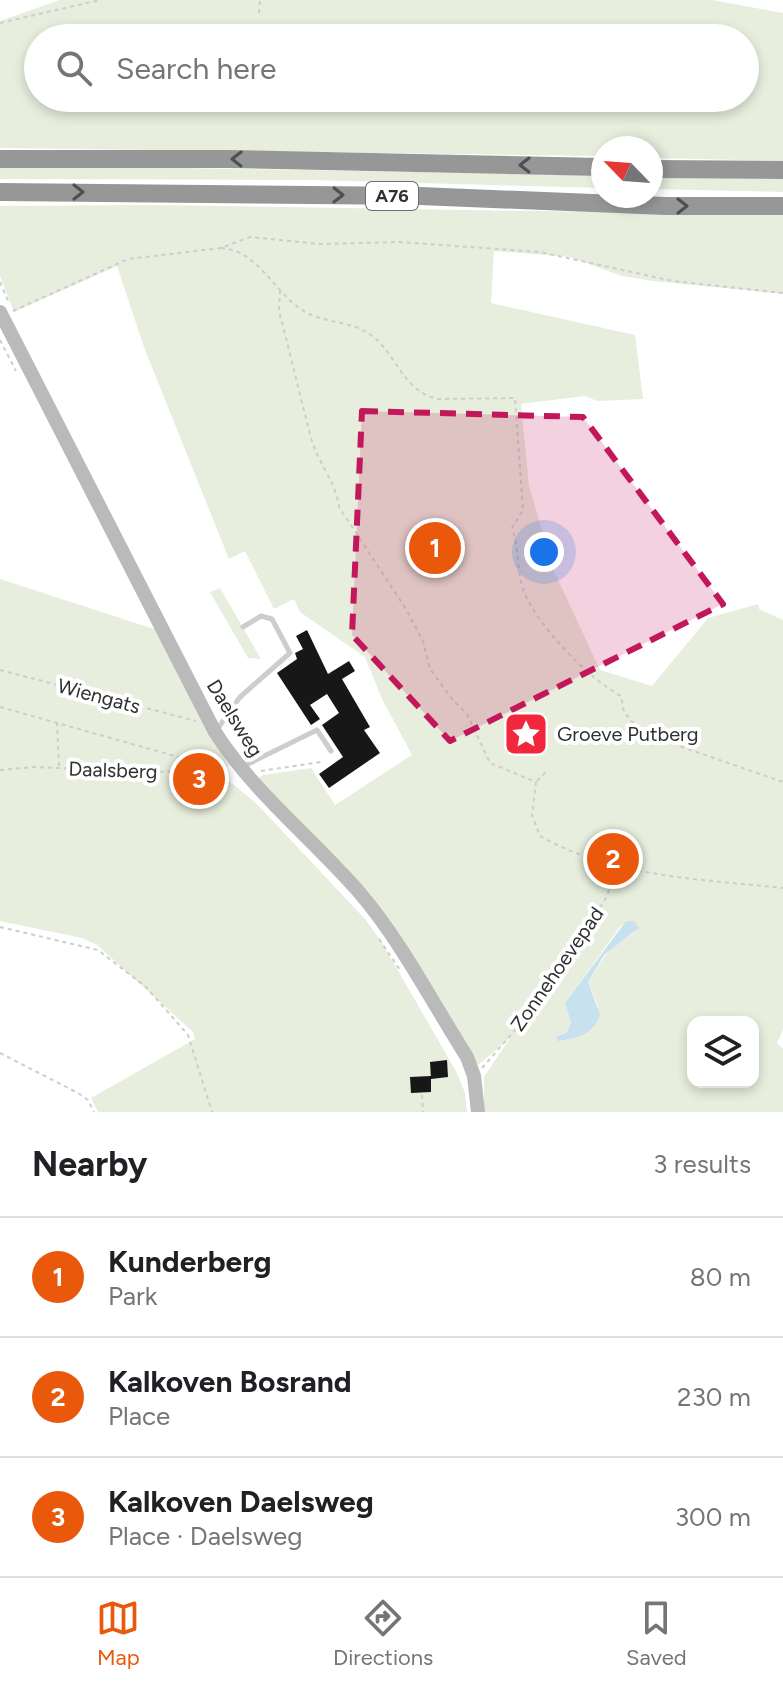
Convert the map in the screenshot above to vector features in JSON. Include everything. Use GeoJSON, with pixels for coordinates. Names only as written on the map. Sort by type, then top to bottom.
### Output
{"type":"FeatureCollection","features":[{"type":"Feature","properties":{"kind":"highway","name":"A76"},"geometry":{"type":"LineString","coordinates":[[0,159],[228,159],[591,167]]}},
{"type":"Feature","properties":{"kind":"highway"},"geometry":{"type":"LineString","coordinates":[[663,169],[783,170]]}},
{"type":"Feature","properties":{"kind":"highway","name":"A76"},"geometry":{"type":"LineString","coordinates":[[0,192],[420,196],[665,206],[783,206]]}},
{"type":"Feature","properties":{"kind":"street","name":"Daelsweg"},"geometry":{"type":"LineString","coordinates":[[6,312],[215,732],[237,768],[360,894],[380,922],[467,1057],[474,1076],[478,1112]]}},
{"type":"Feature","properties":{"kind":"lane"},"geometry":{"type":"LineString","coordinates":[[215,732],[240,697],[290,653],[272,619],[261,616],[243,627]]}},
{"type":"Feature","properties":{"kind":"lane"},"geometry":{"type":"LineString","coordinates":[[237,768],[317,730],[331,751]]}},
{"type":"Feature","properties":{"kind":"path"},"geometry":{"type":"LineString","coordinates":[[0,23],[100,0]]}},
{"type":"Feature","properties":{"kind":"path"},"geometry":{"type":"LineString","coordinates":[[259,13],[260,0]]}},
{"type":"Feature","properties":{"kind":"path"},"geometry":{"type":"LineString","coordinates":[[0,282],[6,312],[128,259],[221,248],[250,237],[261,237],[320,244],[387,242],[520,250],[568,256],[673,281],[783,293]]}},
{"type":"Feature","properties":{"kind":"path"},"geometry":{"type":"LineString","coordinates":[[221,248],[243,253],[311,316],[367,332],[416,389],[433,398],[503,396],[517,400],[519,486],[523,510],[512,528],[525,594],[539,620],[597,681],[622,698],[626,717],[682,747],[783,782]]}},
{"type":"Feature","properties":{"kind":"path"},"geometry":{"type":"LineString","coordinates":[[280,289],[279,311],[311,439],[322,469],[338,493],[339,507],[406,609],[423,641],[430,669],[467,714],[490,763],[536,782]]}},
{"type":"Feature","properties":{"kind":"path","name":"Wiengats"},"geometry":{"type":"LineString","coordinates":[[0,670],[197,722]]}},
{"type":"Feature","properties":{"kind":"path"},"geometry":{"type":"LineString","coordinates":[[0,707],[237,768],[256,771],[321,762]]}},
{"type":"Feature","properties":{"kind":"path"},"geometry":{"type":"LineString","coordinates":[[57,722],[59,769]]}},
{"type":"Feature","properties":{"kind":"path","name":"Daalsberg"},"geometry":{"type":"LineString","coordinates":[[0,770],[237,768]]}},
{"type":"Feature","properties":{"kind":"path"},"geometry":{"type":"LineString","coordinates":[[547,771],[536,782],[532,815],[540,836],[570,852],[617,869],[783,888]]}},
{"type":"Feature","properties":{"kind":"path","name":"Zonnehoevepad"},"geometry":{"type":"LineString","coordinates":[[487,1062],[517,1028],[548,979],[571,956],[607,896],[617,869]]}},
{"type":"Feature","properties":{"kind":"path"},"geometry":{"type":"LineString","coordinates":[[0,927],[98,950],[146,987],[188,1035],[212,1112]]}},
{"type":"Feature","properties":{"kind":"path"},"geometry":{"type":"LineString","coordinates":[[375,933],[407,982]]}},
{"type":"Feature","properties":{"kind":"path"},"geometry":{"type":"LineString","coordinates":[[0,1053],[78,1093],[88,1100],[94,1112]]}},
{"type":"Feature","properties":{"kind":"path"},"geometry":{"type":"LineString","coordinates":[[422,1095],[423,1112]]}},
{"type":"Feature","properties":{"kind":"highlighted area"},"geometry":{"type":"Polygon","coordinates":[[[362,411],[583,417],[723,604],[450,741],[352,635],[362,411]]]}},
{"type":"Feature","properties":{"kind":"green space"},"geometry":{"type":"Polygon","coordinates":[[[60,0],[712,0],[783,13],[783,161],[663,158],[663,136],[591,136],[591,156],[0,148],[0,21],[60,0]]]}},
{"type":"Feature","properties":{"kind":"green space"},"geometry":{"type":"Polygon","coordinates":[[[0,165],[591,175],[591,188],[312,180],[0,179],[0,165]]]}},
{"type":"Feature","properties":{"kind":"green space"},"geometry":{"type":"Polygon","coordinates":[[[663,177],[783,178],[783,192],[663,189],[663,177]]]}},
{"type":"Feature","properties":{"kind":"green space"},"geometry":{"type":"Polygon","coordinates":[[[155,205],[783,215],[783,294],[653,281],[622,276],[570,257],[494,251],[491,303],[635,335],[643,399],[597,401],[585,396],[521,404],[529,486],[554,571],[600,670],[652,686],[708,618],[758,604],[759,609],[783,620],[783,1030],[777,1043],[783,1049],[783,1112],[479,1112],[484,1104],[484,1077],[510,1038],[478,1065],[428,986],[257,779],[263,775],[311,768],[335,805],[412,755],[382,699],[365,657],[300,612],[294,599],[274,609],[245,551],[229,559],[145,350],[117,266],[14,312],[0,276],[0,206],[155,205]],[[622,924],[565,1003],[571,1023],[564,1035],[556,1037],[561,1041],[580,1036],[597,1022],[598,1006],[588,982],[609,950],[635,932],[622,924]]]}},
{"type":"Feature","properties":{"kind":"green space"},"geometry":{"type":"Polygon","coordinates":[[[0,579],[157,630],[228,765],[224,777],[256,803],[365,919],[381,941],[457,1073],[465,1093],[467,1112],[98,1112],[91,1098],[195,1039],[193,1032],[97,945],[82,938],[0,921],[0,579]]]}},
{"type":"Feature","properties":{"kind":"green space"},"geometry":{"type":"Polygon","coordinates":[[[220,588],[261,659],[248,658],[210,592],[220,588]]]}},
{"type":"Feature","properties":{"kind":"water"},"geometry":{"type":"Polygon","coordinates":[[[626,921],[634,921],[639,928],[605,954],[588,982],[600,1014],[594,1027],[584,1034],[558,1041],[556,1037],[566,1033],[571,1023],[565,1003],[626,921]]]}},
{"type":"Feature","properties":{"kind":"building"},"geometry":{"type":"Polygon","coordinates":[[[307,630],[328,674],[349,661],[355,671],[342,679],[370,727],[364,730],[380,753],[329,788],[319,774],[343,757],[322,725],[339,713],[327,694],[310,705],[320,719],[311,725],[277,673],[297,659],[295,653],[303,649],[296,636],[307,630]]]}},
{"type":"Feature","properties":{"kind":"building"},"geometry":{"type":"Polygon","coordinates":[[[447,1060],[448,1077],[431,1079],[430,1062],[447,1060]]]}},
{"type":"Feature","properties":{"kind":"building"},"geometry":{"type":"Polygon","coordinates":[[[431,1076],[431,1092],[411,1093],[410,1077],[431,1076]]]}},
{"type":"Feature","properties":{"kind":"place","name":"Kunderberg"},"geometry":{"type":"Point","coordinates":[435,548]}},
{"type":"Feature","properties":{"kind":"place","name":"Groeve Putberg"},"geometry":{"type":"Point","coordinates":[526,734]}},
{"type":"Feature","properties":{"kind":"place","name":"Kalkoven Daelsweg"},"geometry":{"type":"Point","coordinates":[199,779]}},
{"type":"Feature","properties":{"kind":"place","name":"Kalkoven Bosrand"},"geometry":{"type":"Point","coordinates":[613,859]}}]}
